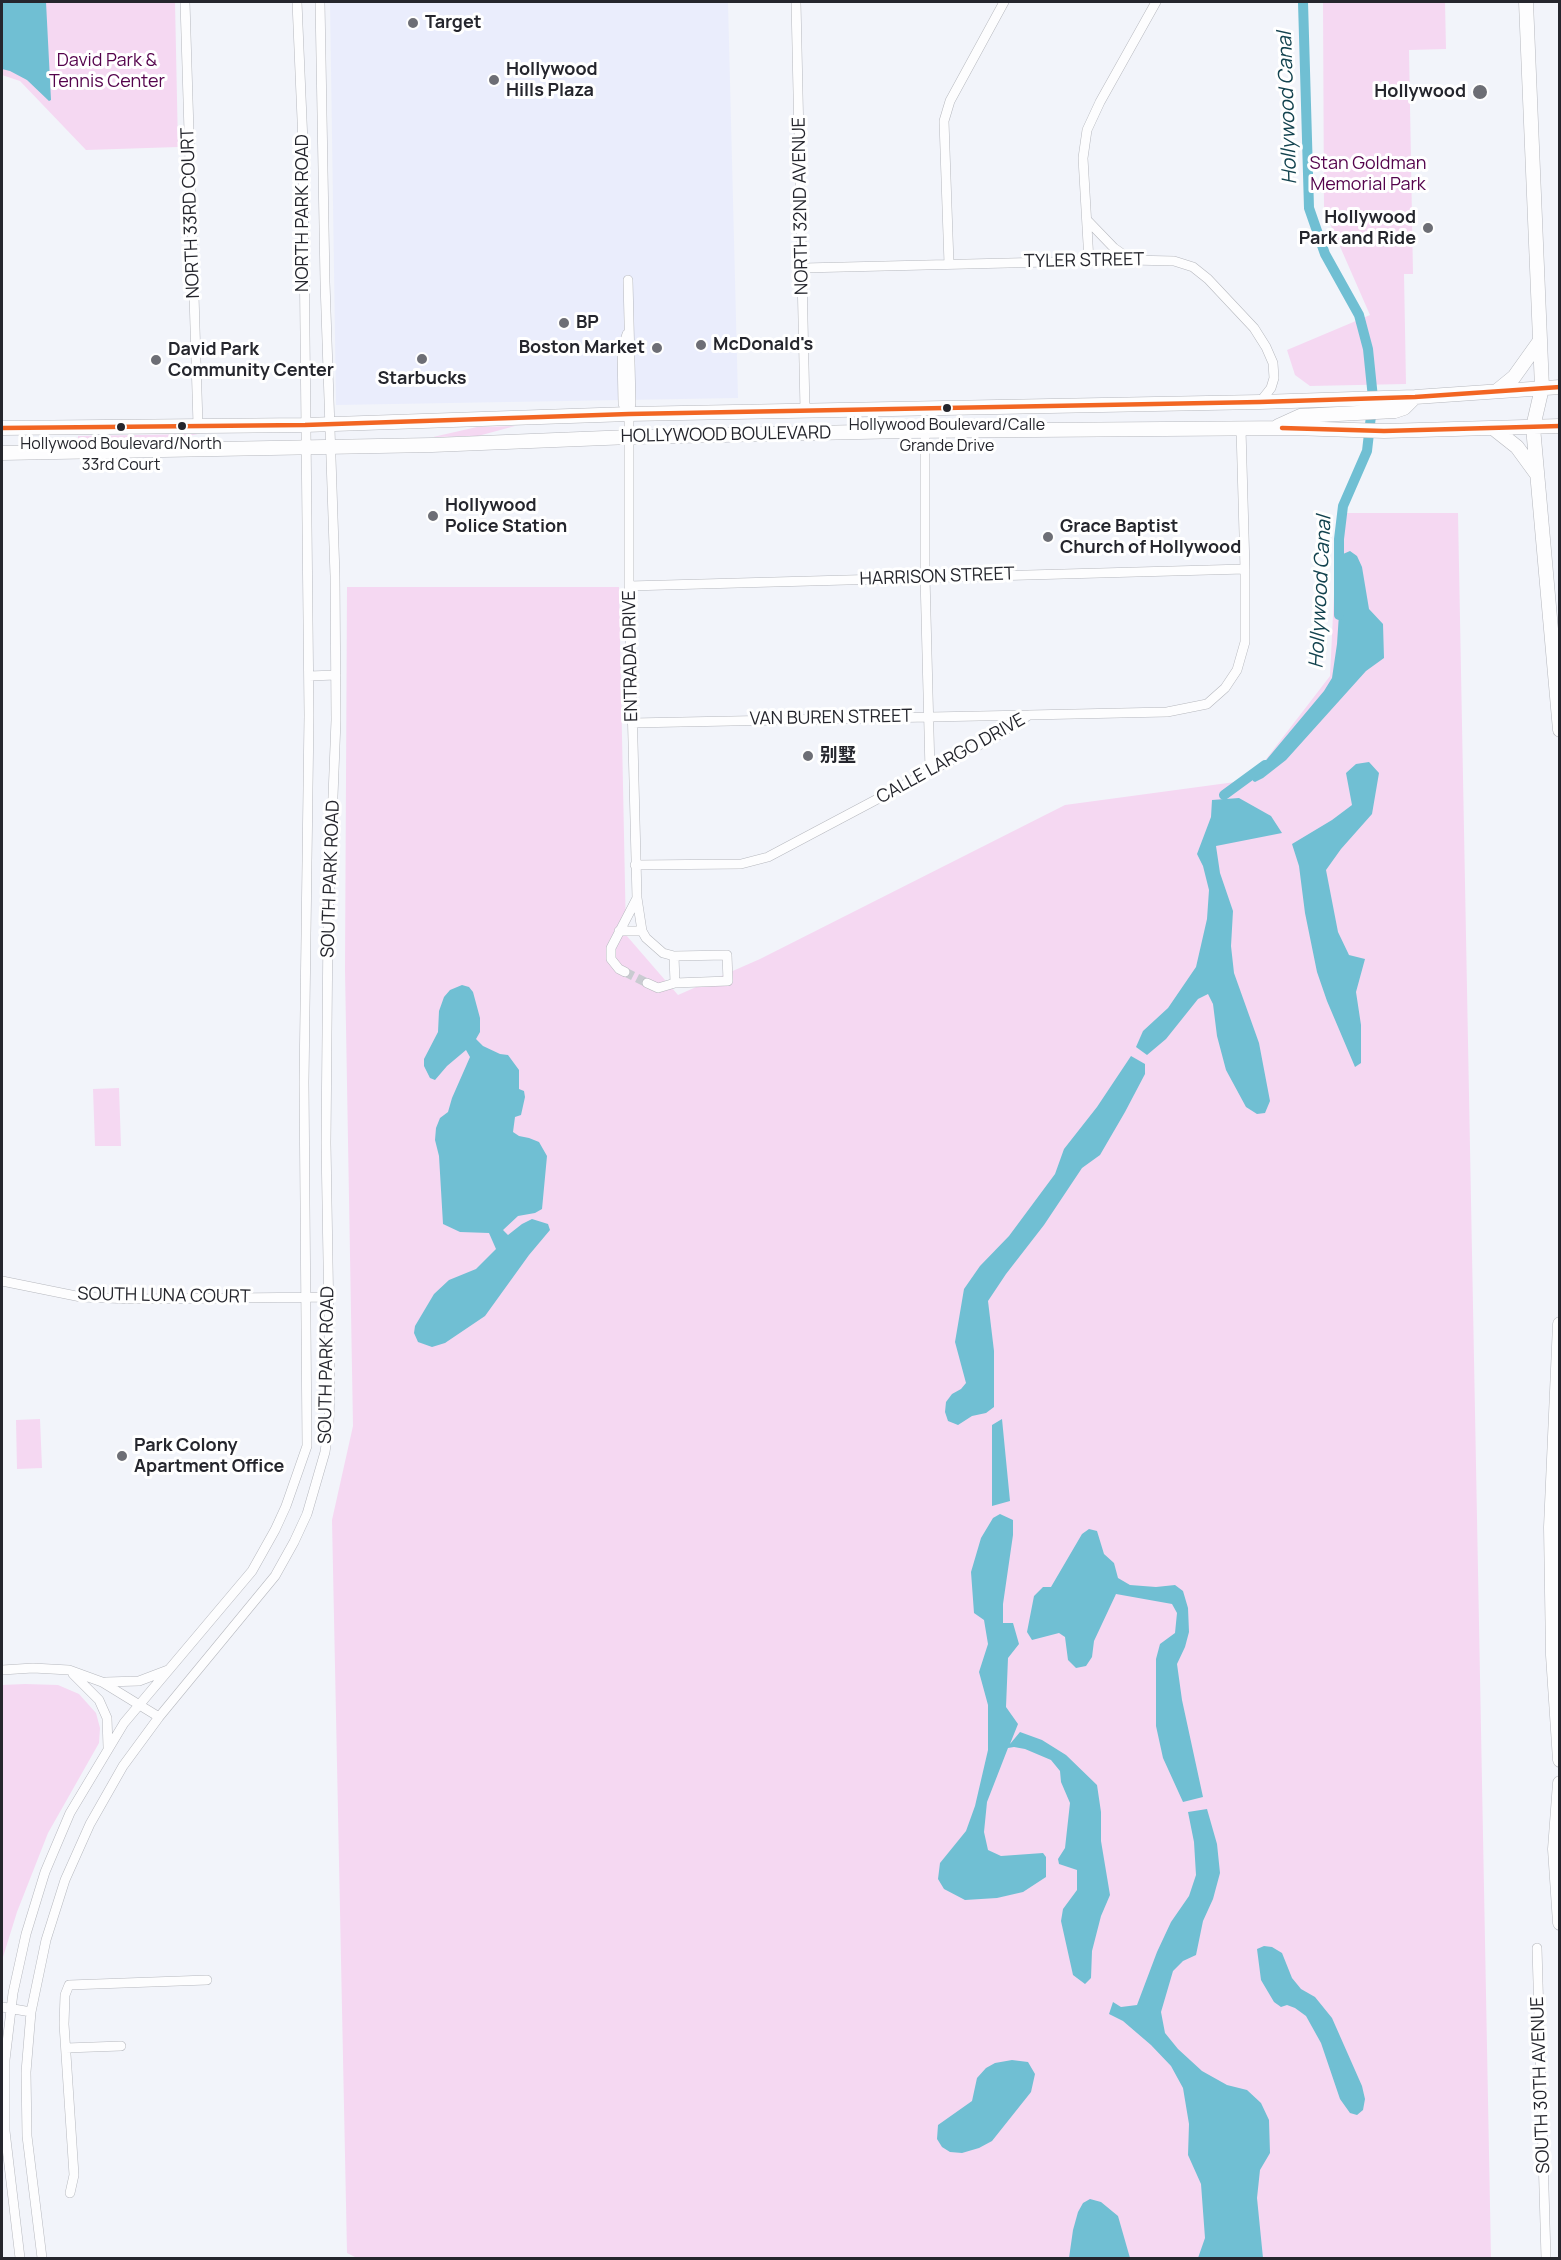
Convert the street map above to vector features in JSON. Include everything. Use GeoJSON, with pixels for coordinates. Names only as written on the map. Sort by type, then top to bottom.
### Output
{"type":"FeatureCollection","features":[{"type":"Feature","properties":{"kind":"highway"},"geometry":{"type":"LineString","coordinates":[[1526,2],[1542,388],[1533,427],[1560,730]]}},
{"type":"Feature","properties":{"kind":"highway"},"geometry":{"type":"LineString","coordinates":[[1498,390],[1514,377],[1539,342]]}},
{"type":"Feature","properties":{"kind":"highway","name":"HOLLYWOOD BOULEVARD"},"geometry":{"type":"LineString","coordinates":[[2,428],[305,425],[629,414],[1260,402],[1367,408],[1382,399],[1560,387]]}},
{"type":"Feature","properties":{"kind":"highway"},"geometry":{"type":"LineString","coordinates":[[1273,429],[1300,416],[1367,408],[1395,411],[1404,408],[1415,398]]}},
{"type":"Feature","properties":{"kind":"highway"},"geometry":{"type":"LineString","coordinates":[[925,431],[936,420],[964,408]]}},
{"type":"Feature","properties":{"kind":"highway"},"geometry":{"type":"LineString","coordinates":[[838,433],[884,424],[894,417],[898,409]]}},
{"type":"Feature","properties":{"kind":"highway","name":"HOLLYWOOD BOULEVARD"},"geometry":{"type":"LineString","coordinates":[[2,453],[330,447],[630,436],[925,431],[1273,429],[1384,431],[1560,426]]}},
{"type":"Feature","properties":{"kind":"highway"},"geometry":{"type":"LineString","coordinates":[[1492,428],[1517,447],[1539,477]]}},
{"type":"Feature","properties":{"kind":"highway"},"geometry":{"type":"LineString","coordinates":[[1560,1324],[1551,1527],[1554,1655],[1560,1760]]}},
{"type":"Feature","properties":{"kind":"highway"},"geometry":{"type":"LineString","coordinates":[[1560,1784],[1555,1849],[1560,1923]]}},
{"type":"Feature","properties":{"kind":"street","name":"NORTH 33RD COURT"},"geometry":{"type":"LineString","coordinates":[[186,2],[198,425]]}},
{"type":"Feature","properties":{"kind":"street","name":"NORTH PARK ROAD"},"geometry":{"type":"LineString","coordinates":[[297,2],[303,143],[305,425]]}},
{"type":"Feature","properties":{"kind":"street","name":"NORTH PARK ROAD"},"geometry":{"type":"LineString","coordinates":[[320,2],[329,424]]}},
{"type":"Feature","properties":{"kind":"street","name":"NORTH 32ND AVENUE"},"geometry":{"type":"LineString","coordinates":[[796,2],[805,410]]}},
{"type":"Feature","properties":{"kind":"street"},"geometry":{"type":"LineString","coordinates":[[949,264],[944,121],[950,101],[1004,2]]}},
{"type":"Feature","properties":{"kind":"street"},"geometry":{"type":"LineString","coordinates":[[1089,261],[1083,158],[1087,130],[1100,102],[1156,2]]}},
{"type":"Feature","properties":{"kind":"street"},"geometry":{"type":"LineString","coordinates":[[1087,220],[1114,248],[1131,260]]}},
{"type":"Feature","properties":{"kind":"street","name":"TYLER STREET"},"geometry":{"type":"LineString","coordinates":[[803,268],[1131,260],[1174,261],[1193,267],[1208,279],[1254,328],[1266,347],[1273,363],[1274,378],[1271,388],[1260,402]]}},
{"type":"Feature","properties":{"kind":"street","name":"ENTRADA DRIVE"},"geometry":{"type":"LineString","coordinates":[[628,280],[631,404],[629,414],[629,586],[635,865],[642,931]]}},
{"type":"Feature","properties":{"kind":"street","name":"SOUTH PARK ROAD"},"geometry":{"type":"LineString","coordinates":[[42,2259],[27,2136],[26,2072],[31,2012],[46,1940],[65,1880],[90,1824],[123,1766],[159,1717],[275,1576],[307,1514],[326,1452],[330,1380],[327,1143],[328,923],[336,730],[335,576],[329,424]]}},
{"type":"Feature","properties":{"kind":"street","name":"SOUTH PARK ROAD"},"geometry":{"type":"LineString","coordinates":[[20,2259],[5,2131],[3,2049],[6,2007],[45,1872],[70,1813],[124,1723],[252,1571],[275,1530],[307,1446],[304,1082],[309,676],[305,425]]}},
{"type":"Feature","properties":{"kind":"street","name":"CALLE LARGO DRIVE"},"geometry":{"type":"LineString","coordinates":[[635,865],[741,864],[768,857],[1000,734],[1029,715],[1167,712],[1207,704],[1225,688],[1238,670],[1245,642],[1241,429]]}},
{"type":"Feature","properties":{"kind":"street"},"geometry":{"type":"LineString","coordinates":[[925,431],[925,576],[930,771]]}},
{"type":"Feature","properties":{"kind":"street","name":"HARRISON STREET"},"geometry":{"type":"LineString","coordinates":[[629,586],[925,576],[1245,569]]}},
{"type":"Feature","properties":{"kind":"street"},"geometry":{"type":"LineString","coordinates":[[309,676],[336,675]]}},
{"type":"Feature","properties":{"kind":"street","name":"VAN BUREN STREET"},"geometry":{"type":"LineString","coordinates":[[632,723],[1029,715]]}},
{"type":"Feature","properties":{"kind":"street"},"geometry":{"type":"LineString","coordinates":[[625,972],[619,969],[611,959],[611,948],[637,898]]}},
{"type":"Feature","properties":{"kind":"street"},"geometry":{"type":"LineString","coordinates":[[619,931],[642,931],[658,949],[674,956],[727,955],[728,981],[675,983],[658,988],[647,983]]}},
{"type":"Feature","properties":{"kind":"street"},"geometry":{"type":"LineString","coordinates":[[674,956],[675,983]]}},
{"type":"Feature","properties":{"kind":"street","name":"SOUTH LUNA COURT"},"geometry":{"type":"LineString","coordinates":[[2,1281],[81,1297],[133,1299],[328,1297]]}},
{"type":"Feature","properties":{"kind":"street"},"geometry":{"type":"LineString","coordinates":[[2,1671],[33,1668],[69,1670],[102,1682],[159,1717]]}},
{"type":"Feature","properties":{"kind":"street"},"geometry":{"type":"LineString","coordinates":[[102,1682],[139,1681],[170,1669]]}},
{"type":"Feature","properties":{"kind":"street"},"geometry":{"type":"LineString","coordinates":[[69,1670],[99,1700],[107,1718],[107,1750]]}},
{"type":"Feature","properties":{"kind":"street","name":"SOUTH 30TH AVENUE"},"geometry":{"type":"LineString","coordinates":[[1537,1948],[1546,2259]]}},
{"type":"Feature","properties":{"kind":"street"},"geometry":{"type":"LineString","coordinates":[[70,2193],[74,2175],[66,2048],[65,1995],[69,1985],[207,1980]]}},
{"type":"Feature","properties":{"kind":"street"},"geometry":{"type":"LineString","coordinates":[[6,2007],[31,2012]]}},
{"type":"Feature","properties":{"kind":"street"},"geometry":{"type":"LineString","coordinates":[[66,2048],[121,2046]]}},
{"type":"Feature","properties":{"kind":"shaded area","name":"Hollywood Hills Plaza"},"geometry":{"type":"Polygon","coordinates":[[[330,2],[728,2],[738,398],[336,405],[330,2]]]}},
{"type":"Feature","properties":{"kind":"green space","name":"David Park & Tennis Center"},"geometry":{"type":"Polygon","coordinates":[[[2,2],[175,2],[178,147],[86,150],[20,81],[2,75],[2,2]]]}},
{"type":"Feature","properties":{"kind":"green space","name":"Stan Goldman Memorial Park"},"geometry":{"type":"Polygon","coordinates":[[[1323,2],[1445,2],[1446,49],[1409,50],[1413,274],[1404,274],[1406,384],[1310,386],[1295,375],[1287,350],[1370,315],[1324,210],[1323,2]]]}},
{"type":"Feature","properties":{"kind":"green space"},"geometry":{"type":"Polygon","coordinates":[[[515,426],[478,436],[433,437],[477,427],[515,426]]]}},
{"type":"Feature","properties":{"kind":"green space"},"geometry":{"type":"Polygon","coordinates":[[[198,434],[152,444],[78,442],[78,436],[198,434]]]}},
{"type":"Feature","properties":{"kind":"green space"},"geometry":{"type":"Polygon","coordinates":[[[1338,513],[1458,513],[1491,2258],[357,2258],[347,2253],[332,1520],[353,1426],[345,970],[347,587],[619,587],[626,935],[678,995],[760,959],[1065,805],[1250,780],[1330,676],[1338,513]]]}},
{"type":"Feature","properties":{"kind":"green space"},"geometry":{"type":"Polygon","coordinates":[[[119,1088],[121,1146],[95,1146],[93,1089],[119,1088]]]}},
{"type":"Feature","properties":{"kind":"green space"},"geometry":{"type":"Polygon","coordinates":[[[40,1419],[42,1468],[17,1469],[16,1420],[40,1419]]]}},
{"type":"Feature","properties":{"kind":"green space"},"geometry":{"type":"Polygon","coordinates":[[[2,1685],[58,1685],[79,1694],[96,1713],[100,1728],[99,1743],[48,1833],[17,1912],[3,1957],[2,1685]]]}},
{"type":"Feature","properties":{"kind":"water"},"geometry":{"type":"Polygon","coordinates":[[[2,2],[46,2],[51,100],[49,101],[27,80],[2,69],[2,2]]]}},
{"type":"Feature","properties":{"kind":"water"},"geometry":{"type":"Polygon","coordinates":[[[1350,551],[1357,556],[1362,567],[1369,609],[1383,624],[1384,658],[1366,671],[1286,760],[1255,782],[1252,777],[1324,691],[1332,678],[1337,644],[1343,554],[1350,551]]]}},
{"type":"Feature","properties":{"kind":"water"},"geometry":{"type":"Polygon","coordinates":[[[1369,762],[1379,773],[1372,814],[1326,870],[1338,932],[1349,955],[1365,959],[1356,992],[1361,1025],[1361,1063],[1355,1067],[1317,972],[1305,913],[1299,866],[1292,844],[1352,805],[1346,773],[1356,764],[1369,762]]]}},
{"type":"Feature","properties":{"kind":"water"},"geometry":{"type":"Polygon","coordinates":[[[1239,798],[1271,816],[1282,833],[1216,846],[1220,873],[1233,911],[1231,946],[1234,973],[1259,1043],[1270,1101],[1265,1113],[1257,1114],[1246,1107],[1226,1070],[1217,1036],[1213,1004],[1208,994],[1198,999],[1166,1039],[1147,1055],[1136,1047],[1143,1031],[1168,1008],[1196,967],[1207,919],[1209,890],[1203,866],[1197,854],[1211,817],[1212,800],[1239,798]]]}},
{"type":"Feature","properties":{"kind":"water"},"geometry":{"type":"Polygon","coordinates":[[[462,985],[469,987],[473,992],[480,1018],[480,1032],[476,1039],[483,1046],[508,1055],[519,1070],[519,1089],[524,1091],[525,1097],[521,1115],[515,1117],[513,1132],[539,1142],[547,1156],[542,1209],[535,1213],[518,1216],[503,1230],[508,1235],[532,1219],[548,1224],[550,1230],[485,1316],[445,1343],[432,1347],[418,1342],[414,1333],[415,1326],[434,1294],[449,1280],[476,1269],[496,1249],[489,1233],[460,1232],[443,1224],[439,1156],[435,1140],[436,1128],[440,1118],[448,1112],[470,1057],[466,1050],[435,1080],[430,1078],[424,1066],[424,1059],[438,1032],[439,1011],[444,997],[450,990],[462,985]]]}},
{"type":"Feature","properties":{"kind":"water"},"geometry":{"type":"Polygon","coordinates":[[[1131,1056],[1145,1064],[1145,1074],[1100,1155],[1082,1168],[1044,1225],[988,1301],[994,1351],[994,1407],[958,1425],[948,1421],[945,1412],[946,1402],[966,1383],[955,1342],[964,1289],[980,1266],[1009,1236],[1055,1174],[1064,1149],[1097,1107],[1131,1056]]]}},
{"type":"Feature","properties":{"kind":"water"},"geometry":{"type":"Polygon","coordinates":[[[1002,1419],[1010,1501],[992,1506],[992,1425],[1002,1419]]]}},
{"type":"Feature","properties":{"kind":"water"},"geometry":{"type":"Polygon","coordinates":[[[1000,1514],[1013,1520],[1003,1604],[1003,1623],[1013,1623],[1019,1644],[1008,1658],[1006,1707],[1018,1724],[1010,1744],[1020,1732],[1042,1740],[1066,1755],[1097,1785],[1101,1812],[1101,1841],[1110,1895],[1101,1916],[1092,1951],[1091,1978],[1085,1984],[1073,1975],[1061,1921],[1063,1909],[1077,1890],[1077,1870],[1059,1864],[1058,1859],[1065,1848],[1070,1803],[1061,1782],[1060,1771],[1051,1760],[1025,1749],[1008,1748],[987,1802],[984,1832],[988,1850],[1001,1856],[1043,1853],[1046,1857],[1046,1877],[1023,1892],[997,1898],[965,1900],[944,1889],[938,1879],[940,1863],[966,1831],[975,1806],[988,1750],[988,1705],[979,1672],[988,1644],[984,1620],[974,1613],[971,1572],[981,1538],[993,1518],[1000,1514]]]}},
{"type":"Feature","properties":{"kind":"water"},"geometry":{"type":"Polygon","coordinates":[[[1089,1529],[1097,1531],[1104,1554],[1114,1563],[1118,1578],[1130,1585],[1156,1587],[1175,1585],[1183,1591],[1188,1608],[1189,1632],[1177,1664],[1182,1700],[1203,1797],[1183,1802],[1163,1758],[1156,1726],[1156,1659],[1160,1644],[1175,1633],[1177,1613],[1172,1604],[1116,1594],[1094,1641],[1092,1657],[1086,1666],[1076,1668],[1068,1660],[1065,1637],[1059,1633],[1032,1640],[1027,1632],[1034,1596],[1043,1587],[1051,1587],[1082,1534],[1089,1529]]]}},
{"type":"Feature","properties":{"kind":"water"},"geometry":{"type":"Polygon","coordinates":[[[1207,1809],[1217,1844],[1220,1873],[1213,1899],[1203,1921],[1196,1955],[1183,1961],[1173,1971],[1161,2012],[1165,2033],[1178,2049],[1202,2071],[1227,2085],[1247,2090],[1261,2103],[1269,2120],[1270,2153],[1260,2170],[1257,2198],[1263,2258],[1198,2258],[1205,2238],[1201,2184],[1188,2155],[1189,2124],[1183,2088],[1171,2066],[1151,2045],[1123,2021],[1109,2014],[1113,2002],[1121,2007],[1137,2005],[1157,1952],[1171,1922],[1189,1896],[1196,1875],[1194,1842],[1188,1812],[1207,1809]]]}},
{"type":"Feature","properties":{"kind":"water"},"geometry":{"type":"Polygon","coordinates":[[[1264,1946],[1272,1947],[1282,1953],[1292,1978],[1301,1989],[1315,1997],[1332,2018],[1362,2086],[1365,2099],[1363,2110],[1357,2115],[1350,2113],[1340,2099],[1321,2043],[1306,2016],[1295,2008],[1287,2005],[1281,2007],[1274,2002],[1261,1980],[1257,1949],[1264,1946]]]}},
{"type":"Feature","properties":{"kind":"water"},"geometry":{"type":"Polygon","coordinates":[[[1012,2060],[1028,2062],[1035,2074],[1031,2092],[992,2141],[962,2153],[950,2152],[942,2147],[937,2139],[938,2125],[972,2101],[977,2078],[986,2068],[995,2063],[1012,2060]]]}},
{"type":"Feature","properties":{"kind":"water"},"geometry":{"type":"Polygon","coordinates":[[[1090,2199],[1101,2202],[1118,2216],[1130,2258],[1069,2258],[1078,2212],[1083,2203],[1090,2199]]]}},
{"type":"Feature","properties":{"kind":"waterway","name":"Hollywood Canal"},"geometry":{"type":"LineString","coordinates":[[1303,2],[1309,208],[1325,254],[1359,315],[1368,349],[1373,398],[1367,451],[1343,506],[1339,539],[1339,615]]}},
{"type":"Feature","properties":{"kind":"waterway","name":"Hollywood Canal"},"geometry":{"type":"LineString","coordinates":[[1224,795],[1265,765]]}},
{"type":"Feature","properties":{"kind":"tunnel"},"geometry":{"type":"LineString","coordinates":[[625,972],[647,983]]}},
{"type":"Feature","properties":{"kind":"transit line"},"geometry":{"type":"LineString","coordinates":[[2,428],[305,425],[629,414],[1260,402],[1415,397],[1560,387]]}},
{"type":"Feature","properties":{"kind":"transit line"},"geometry":{"type":"LineString","coordinates":[[1282,428],[1384,431],[1560,426]]}},
{"type":"Feature","properties":{"kind":"place","name":"Target"},"geometry":{"type":"Point","coordinates":[413,23]}},
{"type":"Feature","properties":{"kind":"place","name":"Hollywood Hills Plaza"},"geometry":{"type":"Point","coordinates":[494,80]}},
{"type":"Feature","properties":{"kind":"place","name":"Hollywood"},"geometry":{"type":"Point","coordinates":[1480,92]}},
{"type":"Feature","properties":{"kind":"place","name":"Hollywood Park and Ride"},"geometry":{"type":"Point","coordinates":[1428,228]}},
{"type":"Feature","properties":{"kind":"place","name":"BP"},"geometry":{"type":"Point","coordinates":[564,323]}},
{"type":"Feature","properties":{"kind":"place","name":"McDonald's"},"geometry":{"type":"Point","coordinates":[701,345]}},
{"type":"Feature","properties":{"kind":"place","name":"Boston Market"},"geometry":{"type":"Point","coordinates":[657,348]}},
{"type":"Feature","properties":{"kind":"place","name":"Starbucks"},"geometry":{"type":"Point","coordinates":[422,359]}},
{"type":"Feature","properties":{"kind":"place","name":"David Park Community Center"},"geometry":{"type":"Point","coordinates":[156,360]}},
{"type":"Feature","properties":{"kind":"place","name":"Hollywood Boulevard/Calle Grande Drive"},"geometry":{"type":"Point","coordinates":[947,408]}},
{"type":"Feature","properties":{"kind":"place","name":"Hollywood Boulevard/North 33rd Court"},"geometry":{"type":"Point","coordinates":[121,427]}},
{"type":"Feature","properties":{"kind":"place","name":"Hollywood Police Station"},"geometry":{"type":"Point","coordinates":[433,516]}},
{"type":"Feature","properties":{"kind":"place","name":"Grace Baptist Church of Hollywood"},"geometry":{"type":"Point","coordinates":[1048,537]}},
{"type":"Feature","properties":{"kind":"place","name":"别墅"},"geometry":{"type":"Point","coordinates":[808,756]}},
{"type":"Feature","properties":{"kind":"place","name":"Park Colony Apartment Office"},"geometry":{"type":"Point","coordinates":[122,1456]}}]}
